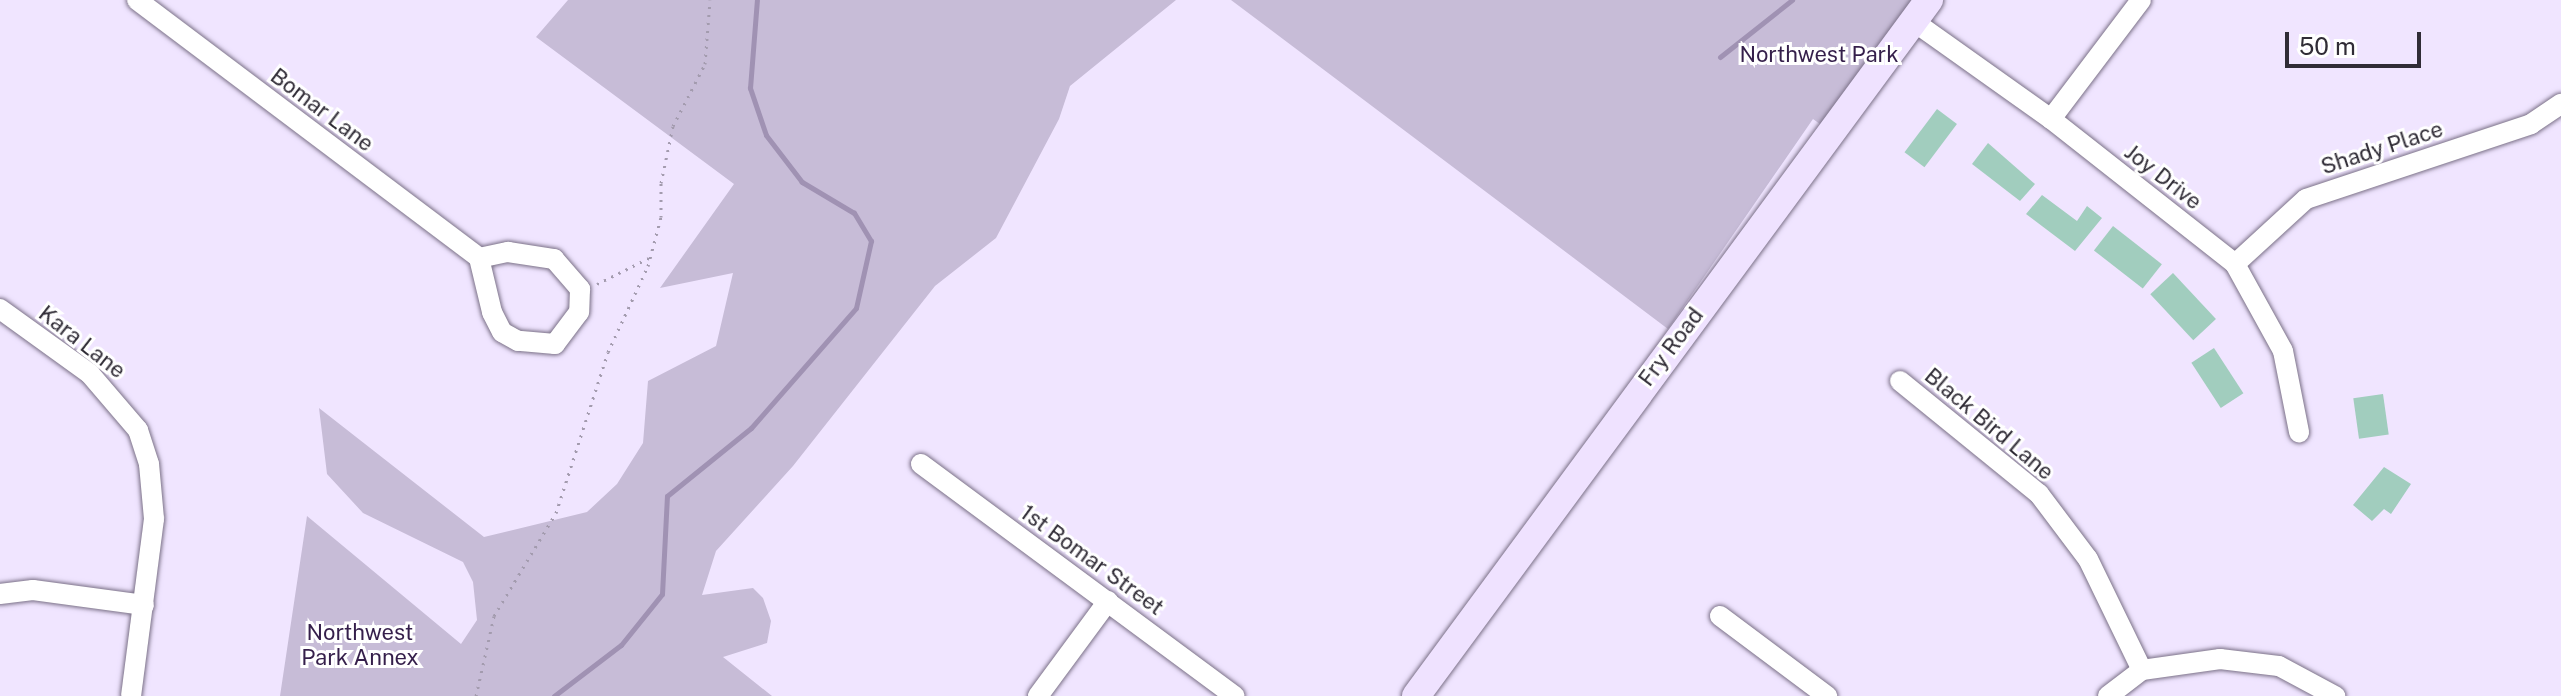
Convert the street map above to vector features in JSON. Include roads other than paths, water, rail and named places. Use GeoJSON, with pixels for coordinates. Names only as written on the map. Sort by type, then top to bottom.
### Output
{"type":"FeatureCollection","features":[{"type":"Feature","properties":{"kind":"street","name":"Bomar Lane"},"geometry":{"type":"LineString","coordinates":[[137,0],[479,258]]}},
{"type":"Feature","properties":{"kind":"street"},"geometry":{"type":"LineString","coordinates":[[2051,119],[2141,0]]}},
{"type":"Feature","properties":{"kind":"street","name":"Joy Drive"},"geometry":{"type":"LineString","coordinates":[[1921,10],[2051,119],[2235,264],[2283,351],[2299,432]]}},
{"type":"Feature","properties":{"kind":"street","name":"Fry Road"},"geometry":{"type":"LineString","coordinates":[[1416,696],[1921,10]]}},
{"type":"Feature","properties":{"kind":"street","name":"Shady Place"},"geometry":{"type":"LineString","coordinates":[[2235,264],[2306,199],[2531,124],[2561,104]]}},
{"type":"Feature","properties":{"kind":"street"},"geometry":{"type":"LineString","coordinates":[[537,253],[571,273],[580,289],[579,312],[555,344],[518,341],[502,332],[492,312],[479,258],[537,253]]}},
{"type":"Feature","properties":{"kind":"street","name":"Kara Lane"},"geometry":{"type":"LineString","coordinates":[[0,309],[90,374],[138,430],[149,464],[154,519],[131,696]]}},
{"type":"Feature","properties":{"kind":"street","name":"Black Bird Lane"},"geometry":{"type":"LineString","coordinates":[[1900,381],[2039,494],[2088,559],[2142,670]]}},
{"type":"Feature","properties":{"kind":"street","name":"1st Bomar Street"},"geometry":{"type":"LineString","coordinates":[[921,464],[1234,696]]}},
{"type":"Feature","properties":{"kind":"street"},"geometry":{"type":"LineString","coordinates":[[0,594],[33,590],[144,605]]}},
{"type":"Feature","properties":{"kind":"street"},"geometry":{"type":"LineString","coordinates":[[1038,696],[1108,601]]}},
{"type":"Feature","properties":{"kind":"street"},"geometry":{"type":"LineString","coordinates":[[1720,616],[1827,696]]}},
{"type":"Feature","properties":{"kind":"street"},"geometry":{"type":"LineString","coordinates":[[2108,696],[2142,670],[2220,659],[2279,666],[2335,696]]}},
{"type":"Feature","properties":{"kind":"waterway"},"geometry":{"type":"LineString","coordinates":[[554,696],[621,645],[662,594],[667,496],[751,428],[856,308],[871,241],[854,213],[802,182],[766,135],[750,88],[757,0]]}},
{"type":"Feature","properties":{"kind":"waterway"},"geometry":{"type":"LineString","coordinates":[[1720,57],[1792,0]]}},
{"type":"Feature","properties":{"kind":"park label","name":"Northwest Park"},"geometry":{"type":"Point","coordinates":[1819,55]}},
{"type":"Feature","properties":{"kind":"park label","name":"Northwest Park Annex"},"geometry":{"type":"Point","coordinates":[360,644]}}]}
